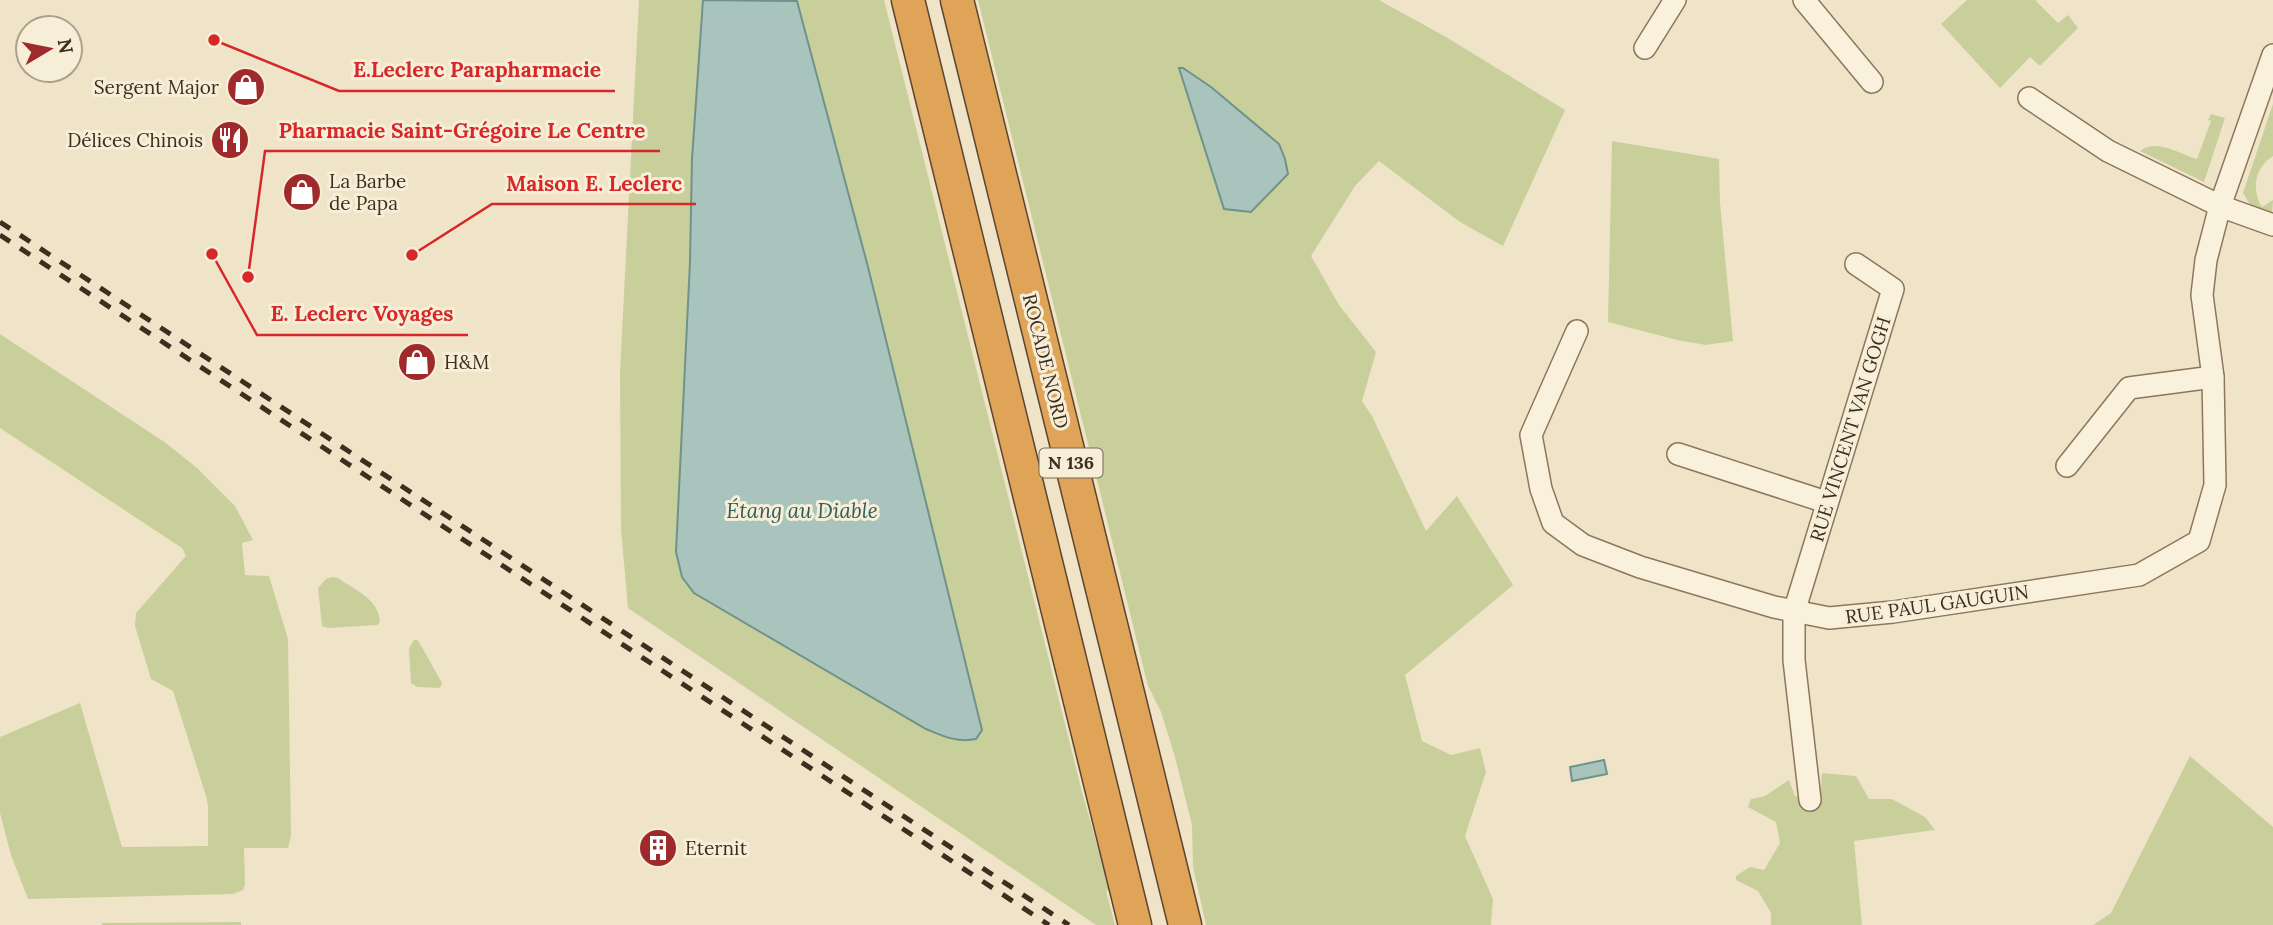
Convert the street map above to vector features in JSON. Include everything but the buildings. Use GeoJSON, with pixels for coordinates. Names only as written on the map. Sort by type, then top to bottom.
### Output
{"type":"FeatureCollection","features":[{"type":"Feature","properties":{"kind":"highway","name":"N 136"},"geometry":{"type":"LineString","coordinates":[[908,0],[1133,914]]}},
{"type":"Feature","properties":{"kind":"highway","name":"ROCADE NORD"},"geometry":{"type":"LineString","coordinates":[[957,0],[1185,925]]}},
{"type":"Feature","properties":{"kind":"street"},"geometry":{"type":"LineString","coordinates":[[1645,48],[1675,0]]}},
{"type":"Feature","properties":{"kind":"street"},"geometry":{"type":"LineString","coordinates":[[1804,0],[1872,82]]}},
{"type":"Feature","properties":{"kind":"street","name":"RUE PAUL GAUGUIN"},"geometry":{"type":"LineString","coordinates":[[1577,331],[1531,435],[1541,489],[1553,523],[1583,545],[1640,567],[1794,611],[1829,618],[1893,612],[2139,575],[2199,541],[2215,485],[2213,377],[2202,295],[2206,260],[2220,206],[2273,55]]}},
{"type":"Feature","properties":{"kind":"street"},"geometry":{"type":"LineString","coordinates":[[2029,98],[2108,151],[2220,206],[2273,225]]}},
{"type":"Feature","properties":{"kind":"street","name":"RUE VINCENT VAN GOGH"},"geometry":{"type":"LineString","coordinates":[[1810,800],[1794,660],[1794,611],[1893,289],[1856,264]]}},
{"type":"Feature","properties":{"kind":"street"},"geometry":{"type":"LineString","coordinates":[[2067,466],[2129,388],[2213,377]]}},
{"type":"Feature","properties":{"kind":"street"},"geometry":{"type":"LineString","coordinates":[[1678,454],[1826,502]]}},
{"type":"Feature","properties":{"kind":"green space"},"geometry":{"type":"Polygon","coordinates":[[[639,0],[703,0],[692,159],[690,262],[694,593],[926,729],[982,730],[868,267],[797,0],[884,0],[1082,792],[1110,890],[1106,891],[1115,925],[1096,925],[628,608],[621,529],[620,372],[639,0]]]}},
{"type":"Feature","properties":{"kind":"green space"},"geometry":{"type":"Polygon","coordinates":[[[978,0],[1379,0],[1446,37],[1565,110],[1503,246],[1460,222],[1379,161],[1355,186],[1311,256],[1339,305],[1376,352],[1362,401],[1372,416],[1426,531],[1457,496],[1513,585],[1405,675],[1422,741],[1451,755],[1480,748],[1486,772],[1465,836],[1493,899],[1491,925],[1206,925],[1193,867],[1192,825],[1161,712],[1148,686],[978,0]]]}},
{"type":"Feature","properties":{"kind":"green space"},"geometry":{"type":"Polygon","coordinates":[[[1967,0],[2037,0],[2058,23],[2068,15],[2078,28],[2040,66],[2030,57],[2000,88],[1941,24],[1967,0]]]}},
{"type":"Feature","properties":{"kind":"green space"},"geometry":{"type":"Polygon","coordinates":[[[2273,104],[2273,156],[2262,166],[2256,186],[2262,207],[2273,200],[2272,214],[2252,208],[2243,193],[2273,104]]]}},
{"type":"Feature","properties":{"kind":"green space"},"geometry":{"type":"Polygon","coordinates":[[[2211,114],[2225,118],[2204,182],[2140,151],[2146,147],[2161,146],[2197,159],[2211,114]]]}},
{"type":"Feature","properties":{"kind":"green space"},"geometry":{"type":"Polygon","coordinates":[[[1612,141],[1719,159],[1720,203],[1733,341],[1706,345],[1608,322],[1612,141]]]}},
{"type":"Feature","properties":{"kind":"green space"},"geometry":{"type":"Polygon","coordinates":[[[0,334],[166,443],[197,468],[235,506],[253,540],[242,543],[245,575],[269,576],[288,639],[291,836],[288,848],[244,848],[243,890],[233,894],[28,899],[11,855],[0,813],[0,737],[80,703],[122,847],[208,846],[208,806],[173,691],[151,679],[135,626],[136,613],[186,556],[182,548],[0,428],[0,334]]]}},
{"type":"Feature","properties":{"kind":"green space"},"geometry":{"type":"Polygon","coordinates":[[[333,577],[371,601],[379,614],[380,622],[377,625],[328,628],[322,626],[318,588],[326,579],[333,577]]]}},
{"type":"Feature","properties":{"kind":"green space"},"geometry":{"type":"Polygon","coordinates":[[[414,640],[419,642],[442,683],[440,688],[417,687],[411,683],[409,648],[414,640]]]}},
{"type":"Feature","properties":{"kind":"green space"},"geometry":{"type":"Polygon","coordinates":[[[2190,756],[2273,827],[2273,925],[2093,925],[2111,913],[2190,756]]]}},
{"type":"Feature","properties":{"kind":"green space"},"geometry":{"type":"Polygon","coordinates":[[[1822,773],[1856,776],[1869,799],[1892,799],[1925,817],[1935,830],[1854,841],[1862,925],[1771,925],[1771,913],[1758,891],[1736,880],[1736,876],[1750,867],[1764,870],[1780,843],[1776,822],[1748,807],[1751,799],[1765,796],[1789,780],[1795,796],[1820,797],[1822,773]]]}},
{"type":"Feature","properties":{"kind":"green space"},"geometry":{"type":"Polygon","coordinates":[[[241,922],[241,925],[102,925],[102,923],[241,922]]]}},
{"type":"Feature","properties":{"kind":"water","name":"Étang au Diable"},"geometry":{"type":"Polygon","coordinates":[[[703,0],[797,1],[868,267],[982,730],[976,739],[956,739],[926,729],[694,593],[682,577],[676,552],[690,262],[692,159],[703,0]]]}},
{"type":"Feature","properties":{"kind":"water"},"geometry":{"type":"Polygon","coordinates":[[[1179,68],[1211,87],[1279,144],[1288,174],[1251,212],[1224,209],[1179,68]]]}},
{"type":"Feature","properties":{"kind":"water"},"geometry":{"type":"Polygon","coordinates":[[[1604,760],[1607,774],[1572,781],[1570,767],[1604,760]]]}},
{"type":"Feature","properties":{"kind":"railway"},"geometry":{"type":"LineString","coordinates":[[0,222],[1069,925]]}},
{"type":"Feature","properties":{"kind":"railway"},"geometry":{"type":"LineString","coordinates":[[0,235],[1049,925]]}},
{"type":"Feature","properties":{"kind":"place","name":"E.Leclerc Parapharmacie"},"geometry":{"type":"Point","coordinates":[214,40]}},
{"type":"Feature","properties":{"kind":"place","name":"Sergent Major"},"geometry":{"type":"Point","coordinates":[246,87]}},
{"type":"Feature","properties":{"kind":"place","name":"Délices Chinois"},"geometry":{"type":"Point","coordinates":[230,140]}},
{"type":"Feature","properties":{"kind":"place","name":"La Barbe de Papa"},"geometry":{"type":"Point","coordinates":[302,192]}},
{"type":"Feature","properties":{"kind":"place","name":"E. Leclerc Voyages"},"geometry":{"type":"Point","coordinates":[212,254]}},
{"type":"Feature","properties":{"kind":"place","name":"Maison E. Leclerc"},"geometry":{"type":"Point","coordinates":[412,255]}},
{"type":"Feature","properties":{"kind":"place","name":"Pharmacie Saint-Grégoire Le Centre"},"geometry":{"type":"Point","coordinates":[248,277]}},
{"type":"Feature","properties":{"kind":"place","name":"H&M"},"geometry":{"type":"Point","coordinates":[417,362]}},
{"type":"Feature","properties":{"kind":"place","name":"Eternit"},"geometry":{"type":"Point","coordinates":[658,848]}}]}
